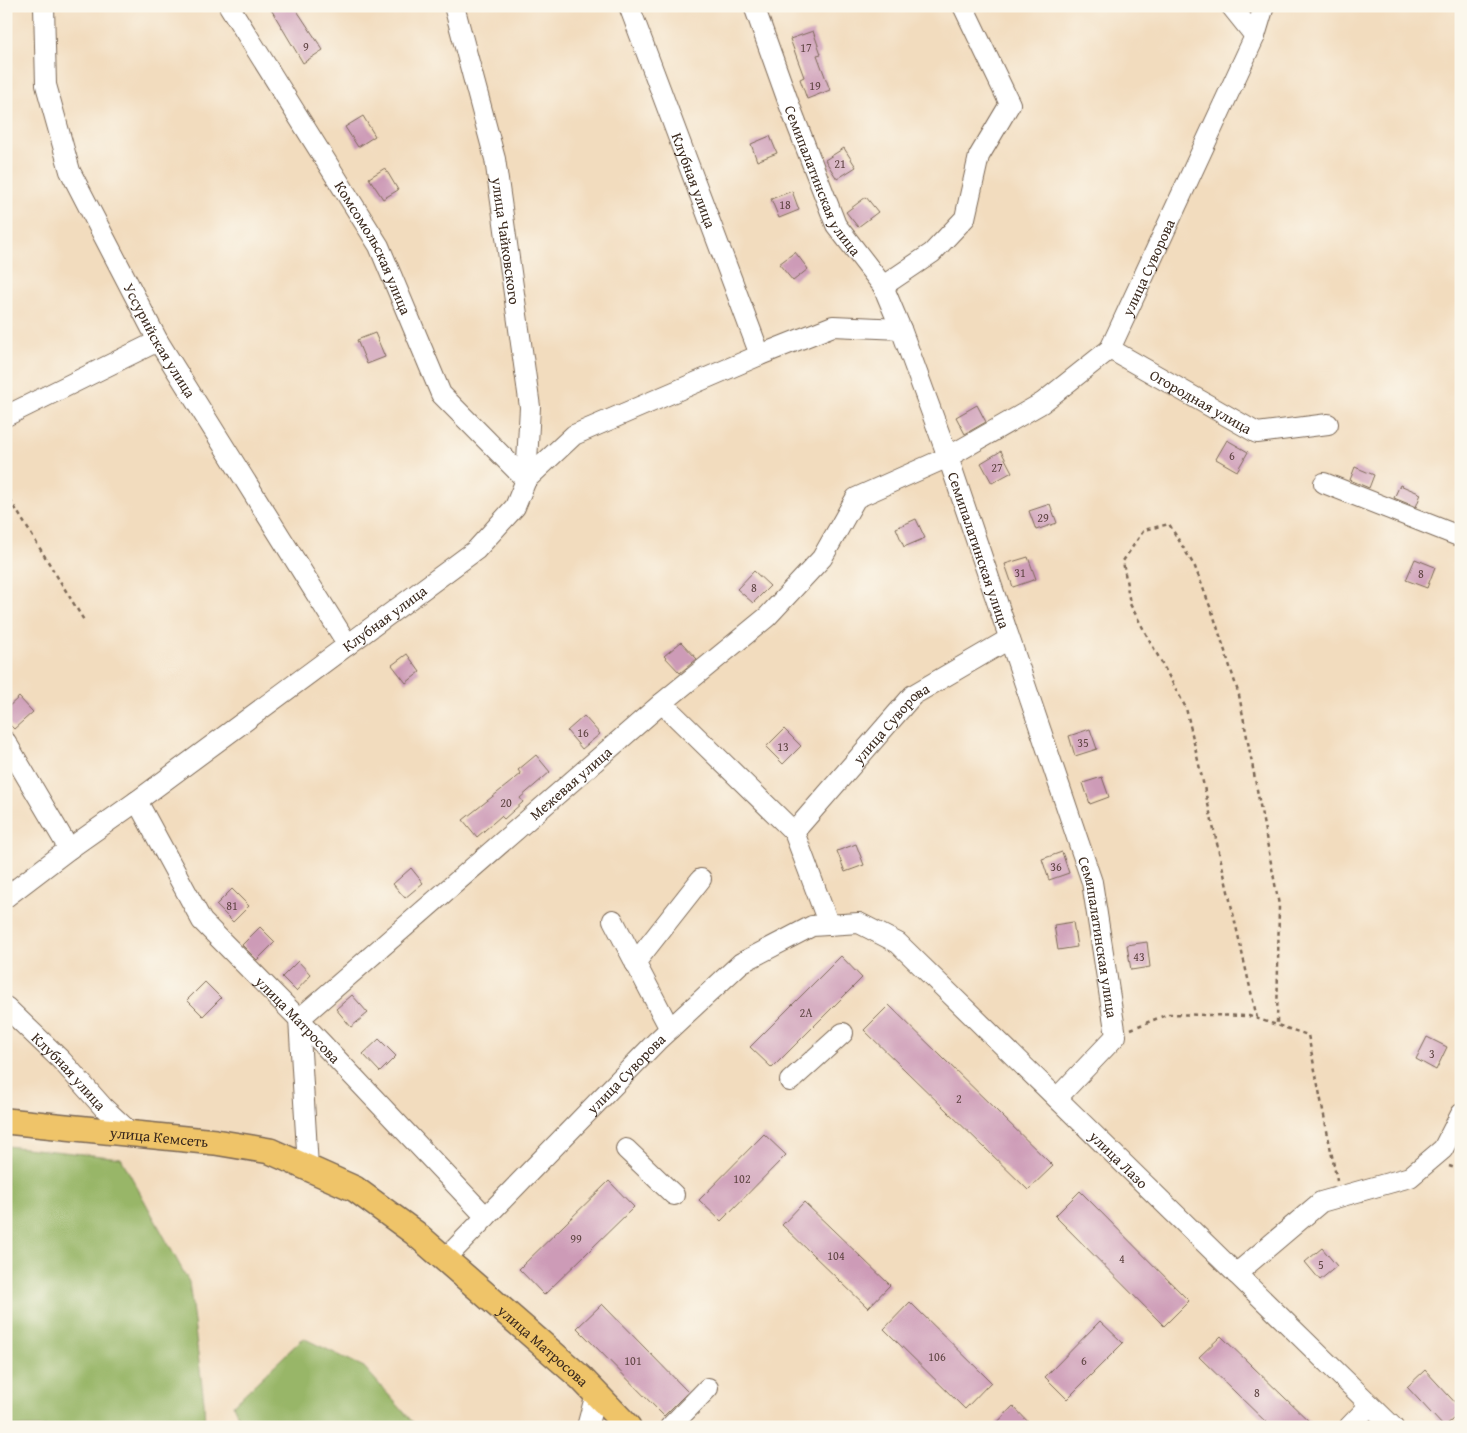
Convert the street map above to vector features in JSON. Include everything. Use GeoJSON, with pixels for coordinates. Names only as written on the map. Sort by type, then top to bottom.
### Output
{"type":"FeatureCollection","features":[{"type":"Feature","properties":{"kind":"main road","name":"улица Кемсеть"},"geometry":{"type":"LineString","coordinates":[[6,1121],[215,1142],[270,1151],[308,1168]]}},
{"type":"Feature","properties":{"kind":"main road","name":"улица Матросова"},"geometry":{"type":"LineString","coordinates":[[308,1168],[355,1189],[416,1232],[574,1372],[628,1427]]}},
{"type":"Feature","properties":{"kind":"street","name":"Уссурийская улица"},"geometry":{"type":"LineString","coordinates":[[44,6],[46,85],[70,171],[158,341],[348,645]]}},
{"type":"Feature","properties":{"kind":"street","name":"Комсомольская улица"},"geometry":{"type":"LineString","coordinates":[[229,6],[379,246],[441,394],[526,480]]}},
{"type":"Feature","properties":{"kind":"street","name":"улица Чайковского"},"geometry":{"type":"LineString","coordinates":[[454,6],[495,159],[530,407],[526,480]]}},
{"type":"Feature","properties":{"kind":"street","name":"Клубная улица"},"geometry":{"type":"LineString","coordinates":[[629,6],[760,354]]}},
{"type":"Feature","properties":{"kind":"street","name":"Семипалатинская улица"},"geometry":{"type":"LineString","coordinates":[[754,6],[789,104],[836,224],[883,286],[901,329],[948,457],[1092,882],[1116,1036],[1057,1098]]}},
{"type":"Feature","properties":{"kind":"street"},"geometry":{"type":"LineString","coordinates":[[883,286],[932,253],[965,218],[979,156],[1010,104],[962,6]]}},
{"type":"Feature","properties":{"kind":"street"},"geometry":{"type":"LineString","coordinates":[[1230,6],[1255,36]]}},
{"type":"Feature","properties":{"kind":"street","name":"улица Суворова"},"geometry":{"type":"LineString","coordinates":[[948,457],[1042,403],[1110,349],[1255,36],[1264,6]]}},
{"type":"Feature","properties":{"kind":"street","name":"Клубная улица"},"geometry":{"type":"LineString","coordinates":[[6,897],[476,550],[515,507],[526,480],[574,435],[760,354],[833,326],[901,329]]}},
{"type":"Feature","properties":{"kind":"street"},"geometry":{"type":"LineString","coordinates":[[6,416],[158,341]]}},
{"type":"Feature","properties":{"kind":"street","name":"Огородная улица"},"geometry":{"type":"LineString","coordinates":[[1110,349],[1256,433],[1328,424]]}},
{"type":"Feature","properties":{"kind":"street","name":"Межевая улица"},"geometry":{"type":"LineString","coordinates":[[299,1019],[662,703],[767,617],[822,558],[856,498],[948,457]]}},
{"type":"Feature","properties":{"kind":"street"},"geometry":{"type":"LineString","coordinates":[[1324,483],[1461,537]]}},
{"type":"Feature","properties":{"kind":"street","name":"улица Суворова"},"geometry":{"type":"LineString","coordinates":[[794,832],[913,695],[1009,639]]}},
{"type":"Feature","properties":{"kind":"street"},"geometry":{"type":"LineString","coordinates":[[662,703],[794,832],[829,925]]}},
{"type":"Feature","properties":{"kind":"street"},"geometry":{"type":"LineString","coordinates":[[6,742],[69,849]]}},
{"type":"Feature","properties":{"kind":"street","name":"улица Матросова"},"geometry":{"type":"LineString","coordinates":[[137,801],[202,920],[299,1019],[486,1217]]}},
{"type":"Feature","properties":{"kind":"street"},"geometry":{"type":"LineString","coordinates":[[635,963],[701,878]]}},
{"type":"Feature","properties":{"kind":"street"},"geometry":{"type":"LineString","coordinates":[[613,920],[670,1029]]}},
{"type":"Feature","properties":{"kind":"street","name":"улица Лазо"},"geometry":{"type":"LineString","coordinates":[[829,925],[859,923],[898,943],[1393,1427]]}},
{"type":"Feature","properties":{"kind":"street","name":"улица Суворова"},"geometry":{"type":"LineString","coordinates":[[445,1259],[670,1029],[741,963],[812,926],[829,925]]}},
{"type":"Feature","properties":{"kind":"street","name":"Клубная улица"},"geometry":{"type":"LineString","coordinates":[[6,1007],[62,1061],[103,1106],[132,1134]]}},
{"type":"Feature","properties":{"kind":"street"},"geometry":{"type":"LineString","coordinates":[[299,1019],[308,1168]]}},
{"type":"Feature","properties":{"kind":"street"},"geometry":{"type":"LineString","coordinates":[[790,1081],[843,1033]]}},
{"type":"Feature","properties":{"kind":"street"},"geometry":{"type":"LineString","coordinates":[[1236,1274],[1321,1202],[1410,1177],[1443,1149],[1461,1114]]}},
{"type":"Feature","properties":{"kind":"street"},"geometry":{"type":"LineString","coordinates":[[626,1149],[674,1195]]}},
{"type":"Feature","properties":{"kind":"street"},"geometry":{"type":"LineString","coordinates":[[670,1427],[708,1388]]}},
{"type":"Feature","properties":{"kind":"street"},"geometry":{"type":"LineString","coordinates":[[587,1427],[596,1394]]}},
{"type":"Feature","properties":{"kind":"street"},"geometry":{"type":"LineString","coordinates":[[1349,1427],[1370,1405]]}},
{"type":"Feature","properties":{"kind":"path"},"geometry":{"type":"LineString","coordinates":[[6,493],[85,622]]}},
{"type":"Feature","properties":{"kind":"path"},"geometry":{"type":"LineString","coordinates":[[1257,1018],[1186,708],[1130,604],[1123,561],[1144,530],[1169,524],[1195,567],[1214,617],[1239,696],[1279,905],[1277,1024]]}},
{"type":"Feature","properties":{"kind":"path"},"geometry":{"type":"LineString","coordinates":[[1116,1036],[1168,1014],[1249,1016],[1308,1035],[1340,1196]]}},
{"type":"Feature","properties":{"kind":"green space"},"geometry":{"type":"Polygon","coordinates":[[[6,1146],[121,1158],[189,1282],[204,1402],[205,1427],[6,1427],[6,1146]]]}},
{"type":"Feature","properties":{"kind":"green space"},"geometry":{"type":"Polygon","coordinates":[[[303,1338],[364,1367],[417,1427],[243,1427],[233,1405],[303,1338]]]}},
{"type":"Feature","properties":{"kind":"building"},"geometry":{"type":"Polygon","coordinates":[[[269,6],[294,6],[323,50],[303,63],[269,6]]]}},
{"type":"Feature","properties":{"kind":"building"},"geometry":{"type":"Polygon","coordinates":[[[813,31],[821,54],[817,55],[830,90],[807,99],[800,79],[804,77],[790,39],[813,31]]]}},
{"type":"Feature","properties":{"kind":"building"},"geometry":{"type":"Polygon","coordinates":[[[363,116],[375,136],[358,147],[345,127],[363,116]]]}},
{"type":"Feature","properties":{"kind":"building"},"geometry":{"type":"Polygon","coordinates":[[[770,136],[777,153],[757,161],[751,144],[770,136]]]}},
{"type":"Feature","properties":{"kind":"building"},"geometry":{"type":"Polygon","coordinates":[[[844,148],[856,167],[837,179],[825,160],[844,148]]]}},
{"type":"Feature","properties":{"kind":"building"},"geometry":{"type":"Polygon","coordinates":[[[385,168],[398,190],[383,199],[369,178],[385,168]]]}},
{"type":"Feature","properties":{"kind":"building"},"geometry":{"type":"Polygon","coordinates":[[[792,191],[799,210],[779,218],[771,199],[792,191]]]}},
{"type":"Feature","properties":{"kind":"building"},"geometry":{"type":"Polygon","coordinates":[[[866,197],[878,212],[858,227],[846,212],[866,197]]]}},
{"type":"Feature","properties":{"kind":"building"},"geometry":{"type":"Polygon","coordinates":[[[795,252],[808,269],[793,281],[779,264],[795,252]]]}},
{"type":"Feature","properties":{"kind":"building"},"geometry":{"type":"Polygon","coordinates":[[[375,333],[385,357],[367,364],[357,340],[375,333]]]}},
{"type":"Feature","properties":{"kind":"building"},"geometry":{"type":"Polygon","coordinates":[[[977,405],[986,422],[965,434],[956,417],[977,405]]]}},
{"type":"Feature","properties":{"kind":"building"},"geometry":{"type":"Polygon","coordinates":[[[1227,440],[1248,452],[1237,471],[1216,459],[1227,440]]]}},
{"type":"Feature","properties":{"kind":"building"},"geometry":{"type":"Polygon","coordinates":[[[1001,451],[1012,472],[992,483],[981,463],[1001,451]]]}},
{"type":"Feature","properties":{"kind":"building"},"geometry":{"type":"Polygon","coordinates":[[[1355,467],[1374,475],[1369,488],[1350,480],[1355,467]]]}},
{"type":"Feature","properties":{"kind":"building"},"geometry":{"type":"Polygon","coordinates":[[[1400,485],[1421,494],[1416,507],[1394,498],[1400,485]]]}},
{"type":"Feature","properties":{"kind":"building"},"geometry":{"type":"Polygon","coordinates":[[[1050,504],[1057,523],[1036,530],[1029,511],[1050,504]]]}},
{"type":"Feature","properties":{"kind":"building"},"geometry":{"type":"Polygon","coordinates":[[[916,519],[925,538],[904,547],[896,528],[916,519]]]}},
{"type":"Feature","properties":{"kind":"building"},"geometry":{"type":"Polygon","coordinates":[[[1028,557],[1036,579],[1013,587],[1005,564],[1028,557]]]}},
{"type":"Feature","properties":{"kind":"building"},"geometry":{"type":"Polygon","coordinates":[[[1415,559],[1435,567],[1427,588],[1406,580],[1415,559]]]}},
{"type":"Feature","properties":{"kind":"building"},"geometry":{"type":"Polygon","coordinates":[[[754,571],[770,586],[753,603],[737,589],[754,571]]]}},
{"type":"Feature","properties":{"kind":"building"},"geometry":{"type":"Polygon","coordinates":[[[681,642],[697,659],[680,673],[664,656],[681,642]]]}},
{"type":"Feature","properties":{"kind":"building"},"geometry":{"type":"Polygon","coordinates":[[[407,654],[420,672],[406,683],[392,665],[407,654]]]}},
{"type":"Feature","properties":{"kind":"building"},"geometry":{"type":"Polygon","coordinates":[[[19,697],[33,712],[14,729],[6,721],[6,709],[19,697]]]}},
{"type":"Feature","properties":{"kind":"building"},"geometry":{"type":"Polygon","coordinates":[[[584,716],[600,734],[582,749],[567,731],[584,716]]]}},
{"type":"Feature","properties":{"kind":"building"},"geometry":{"type":"Polygon","coordinates":[[[784,729],[801,746],[783,764],[766,747],[784,729]]]}},
{"type":"Feature","properties":{"kind":"building"},"geometry":{"type":"Polygon","coordinates":[[[1090,729],[1097,749],[1075,756],[1069,736],[1090,729]]]}},
{"type":"Feature","properties":{"kind":"building"},"geometry":{"type":"Polygon","coordinates":[[[536,755],[550,772],[520,798],[523,802],[504,819],[501,816],[477,837],[463,820],[521,774],[518,770],[536,755]]]}},
{"type":"Feature","properties":{"kind":"building"},"geometry":{"type":"Polygon","coordinates":[[[1102,777],[1109,797],[1090,804],[1083,783],[1102,777]]]}},
{"type":"Feature","properties":{"kind":"building"},"geometry":{"type":"Polygon","coordinates":[[[856,844],[864,865],[845,872],[837,851],[856,844]]]}},
{"type":"Feature","properties":{"kind":"building"},"geometry":{"type":"Polygon","coordinates":[[[1062,852],[1069,873],[1049,880],[1042,859],[1062,852]]]}},
{"type":"Feature","properties":{"kind":"building"},"geometry":{"type":"Polygon","coordinates":[[[411,868],[423,883],[405,898],[393,884],[411,868]]]}},
{"type":"Feature","properties":{"kind":"building"},"geometry":{"type":"Polygon","coordinates":[[[232,889],[249,906],[233,922],[216,905],[232,889]]]}},
{"type":"Feature","properties":{"kind":"building"},"geometry":{"type":"Polygon","coordinates":[[[1073,922],[1077,947],[1058,950],[1054,925],[1073,922]]]}},
{"type":"Feature","properties":{"kind":"building"},"geometry":{"type":"Polygon","coordinates":[[[260,927],[275,942],[257,960],[242,945],[260,927]]]}},
{"type":"Feature","properties":{"kind":"building"},"geometry":{"type":"Polygon","coordinates":[[[1147,942],[1150,967],[1131,970],[1127,945],[1147,942]]]}},
{"type":"Feature","properties":{"kind":"building"},"geometry":{"type":"Polygon","coordinates":[[[841,956],[862,978],[772,1068],[750,1047],[841,956]]]}},
{"type":"Feature","properties":{"kind":"building"},"geometry":{"type":"Polygon","coordinates":[[[298,961],[311,975],[296,991],[282,977],[298,961]]]}},
{"type":"Feature","properties":{"kind":"building"},"geometry":{"type":"Polygon","coordinates":[[[205,982],[221,998],[203,1016],[187,1000],[205,982]]]}},
{"type":"Feature","properties":{"kind":"building"},"geometry":{"type":"Polygon","coordinates":[[[352,995],[368,1013],[351,1027],[336,1009],[352,995]]]}},
{"type":"Feature","properties":{"kind":"building"},"geometry":{"type":"Polygon","coordinates":[[[889,1005],[1053,1166],[1028,1190],[864,1030],[889,1005]]]}},
{"type":"Feature","properties":{"kind":"building"},"geometry":{"type":"Polygon","coordinates":[[[1427,1037],[1447,1047],[1436,1070],[1416,1059],[1427,1037]]]}},
{"type":"Feature","properties":{"kind":"building"},"geometry":{"type":"Polygon","coordinates":[[[379,1039],[396,1056],[380,1072],[363,1054],[379,1039]]]}},
{"type":"Feature","properties":{"kind":"building"},"geometry":{"type":"Polygon","coordinates":[[[764,1134],[786,1155],[721,1221],[699,1200],[764,1134]]]}},
{"type":"Feature","properties":{"kind":"building"},"geometry":{"type":"Polygon","coordinates":[[[609,1181],[634,1207],[544,1295],[519,1269],[609,1181]]]}},
{"type":"Feature","properties":{"kind":"building"},"geometry":{"type":"Polygon","coordinates":[[[1080,1191],[1189,1301],[1164,1326],[1055,1216],[1080,1191]]]}},
{"type":"Feature","properties":{"kind":"building"},"geometry":{"type":"Polygon","coordinates":[[[804,1202],[890,1285],[868,1308],[782,1225],[804,1202]]]}},
{"type":"Feature","properties":{"kind":"building"},"geometry":{"type":"Polygon","coordinates":[[[1322,1248],[1337,1266],[1320,1280],[1305,1262],[1322,1248]]]}},
{"type":"Feature","properties":{"kind":"building"},"geometry":{"type":"Polygon","coordinates":[[[910,1302],[991,1382],[965,1409],[884,1329],[910,1302]]]}},
{"type":"Feature","properties":{"kind":"building"},"geometry":{"type":"Polygon","coordinates":[[[602,1304],[688,1392],[664,1416],[577,1328],[602,1304]]]}},
{"type":"Feature","properties":{"kind":"building"},"geometry":{"type":"Polygon","coordinates":[[[1100,1321],[1123,1343],[1067,1399],[1045,1377],[1100,1321]]]}},
{"type":"Feature","properties":{"kind":"building"},"geometry":{"type":"Polygon","coordinates":[[[1221,1336],[1315,1427],[1271,1427],[1199,1357],[1221,1336]]]}},
{"type":"Feature","properties":{"kind":"building"},"geometry":{"type":"Polygon","coordinates":[[[1425,1370],[1461,1409],[1461,1412],[1444,1427],[1407,1387],[1425,1370]]]}},
{"type":"Feature","properties":{"kind":"building"},"geometry":{"type":"Polygon","coordinates":[[[1013,1406],[1033,1427],[993,1427],[1013,1406]]]}}]}
